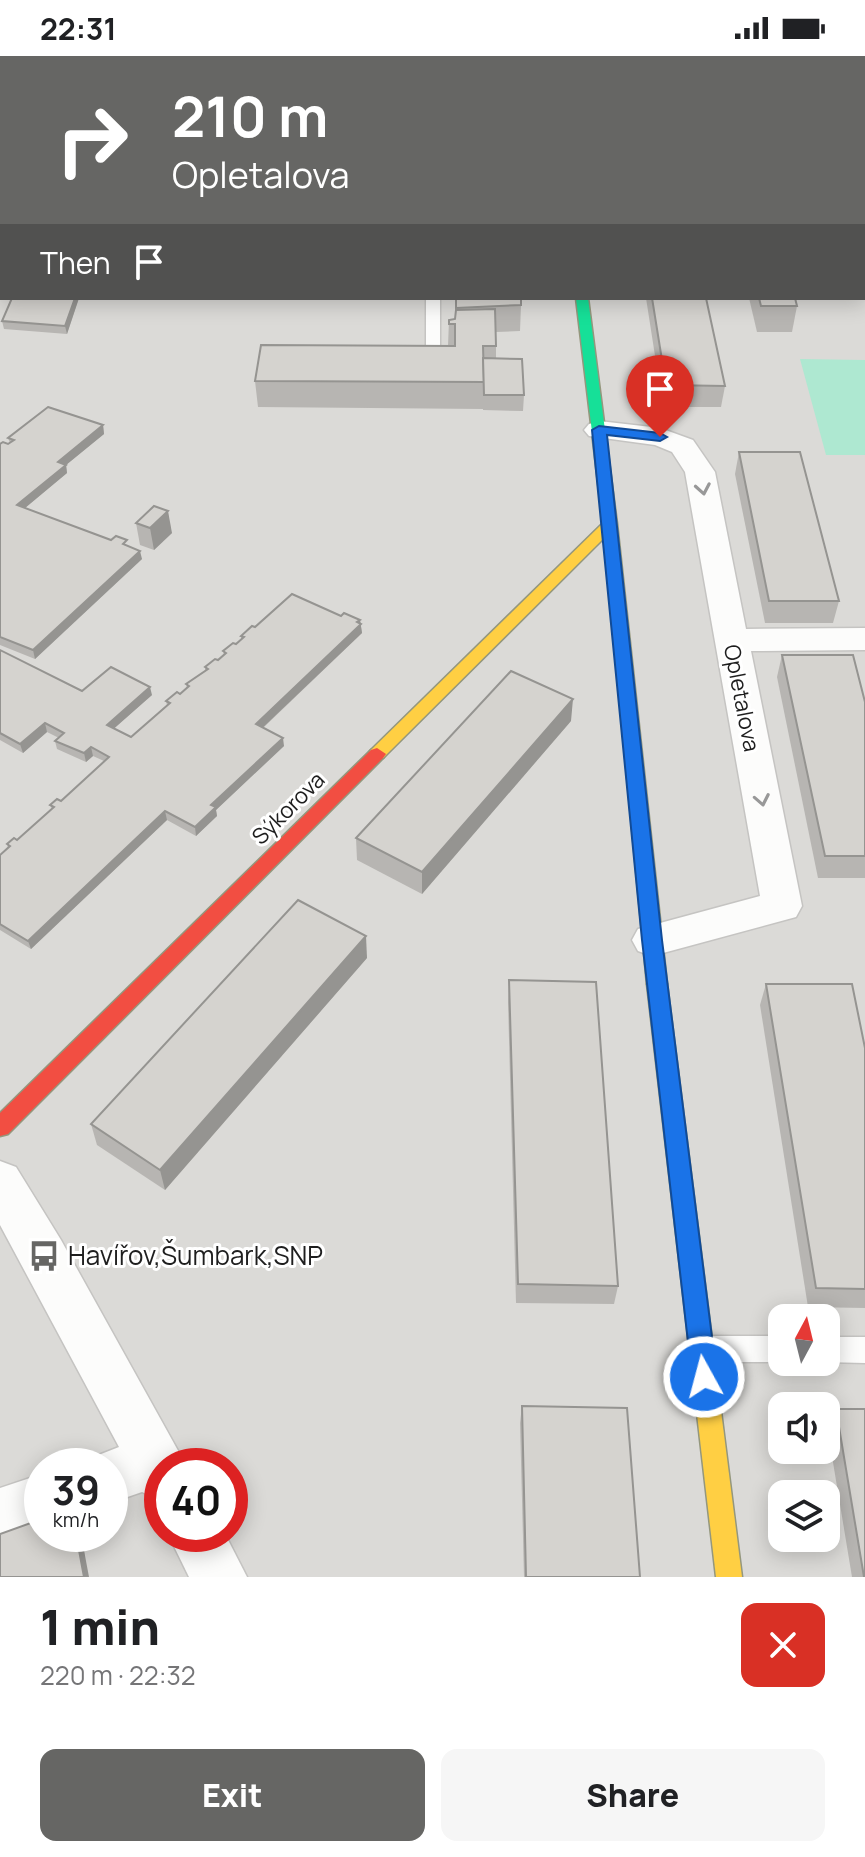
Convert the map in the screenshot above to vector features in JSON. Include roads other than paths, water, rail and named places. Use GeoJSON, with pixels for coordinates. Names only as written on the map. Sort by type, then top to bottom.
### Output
{"type":"FeatureCollection","features":[{"type":"Feature","properties":{"kind":"street"},"geometry":{"type":"LineString","coordinates":[[582,300],[610,524],[652,940],[729,1577]]}},
{"type":"Feature","properties":{"kind":"street","name":"Opletalova"},"geometry":{"type":"LineString","coordinates":[[599,430],[660,437],[683,446],[700,472],[782,906],[652,940]]}},
{"type":"Feature","properties":{"kind":"street","name":"Sýkorova"},"geometry":{"type":"LineString","coordinates":[[0,1127],[610,524]]}},
{"type":"Feature","properties":{"kind":"street"},"geometry":{"type":"LineString","coordinates":[[731,640],[865,639]]}},
{"type":"Feature","properties":{"kind":"street"},"geometry":{"type":"LineString","coordinates":[[0,1182],[44,1256],[142,1471]]}},
{"type":"Feature","properties":{"kind":"street"},"geometry":{"type":"LineString","coordinates":[[0,1515],[24,1507]]}},
{"type":"Feature","properties":{"kind":"street"},"geometry":{"type":"LineString","coordinates":[[205,1552],[219,1577]]}},
{"type":"Feature","properties":{"kind":"lane"},"geometry":{"type":"LineString","coordinates":[[433,300],[433,350]]}},
{"type":"Feature","properties":{"kind":"lane"},"geometry":{"type":"LineString","coordinates":[[701,1349],[768,1349]]}},
{"type":"Feature","properties":{"kind":"lane"},"geometry":{"type":"LineString","coordinates":[[840,1350],[865,1350]]}},
{"type":"Feature","properties":{"kind":"place","name":"Havířov,Šumbark,SNP"},"geometry":{"type":"Point","coordinates":[44,1256]}}]}
